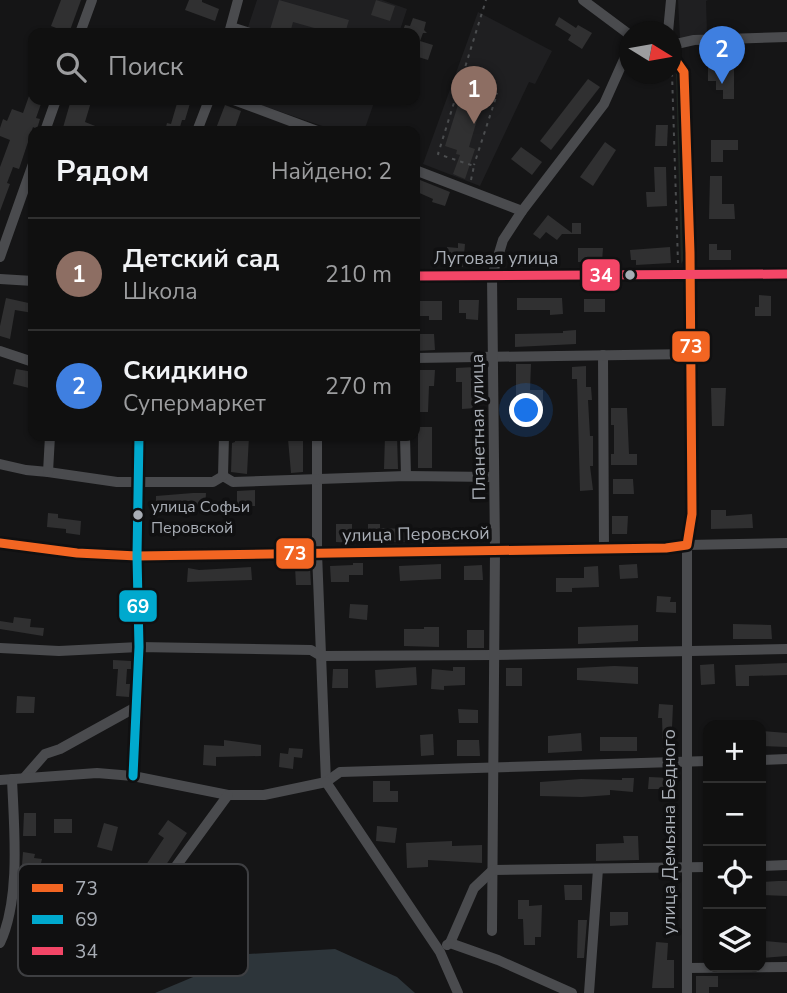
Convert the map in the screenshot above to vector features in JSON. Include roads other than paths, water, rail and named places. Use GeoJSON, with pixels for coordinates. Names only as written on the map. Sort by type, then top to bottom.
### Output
{"type":"FeatureCollection","features":[{"type":"Feature","properties":{"kind":"main road","name":"Луговая улица"},"geometry":{"type":"LineString","coordinates":[[420,276],[787,274]]}},
{"type":"Feature","properties":{"kind":"main road","name":"улица Демьяна Бедного"},"geometry":{"type":"LineString","coordinates":[[684,275],[691,354],[692,514],[687,545]]}},
{"type":"Feature","properties":{"kind":"main road"},"geometry":{"type":"LineString","coordinates":[[137,556],[139,441]]}},
{"type":"Feature","properties":{"kind":"main road","name":"улица Перовской"},"geometry":{"type":"LineString","coordinates":[[0,543],[77,553],[137,556],[666,548],[687,545]]}},
{"type":"Feature","properties":{"kind":"street"},"geometry":{"type":"LineString","coordinates":[[82,28],[92,0]]}},
{"type":"Feature","properties":{"kind":"street"},"geometry":{"type":"LineString","coordinates":[[231,28],[238,0]]}},
{"type":"Feature","properties":{"kind":"street"},"geometry":{"type":"LineString","coordinates":[[583,0],[619,27]]}},
{"type":"Feature","properties":{"kind":"street"},"geometry":{"type":"LineString","coordinates":[[670,21],[671,0]]}},
{"type":"Feature","properties":{"kind":"street"},"geometry":{"type":"LineString","coordinates":[[682,43],[694,40],[787,37]]}},
{"type":"Feature","properties":{"kind":"street","name":"улица Демьяна Бедного"},"geometry":{"type":"LineString","coordinates":[[682,69],[684,275]]}},
{"type":"Feature","properties":{"kind":"street","name":"Планетная улица"},"geometry":{"type":"LineString","coordinates":[[492,931],[495,550],[492,276],[503,240],[604,104],[619,70]]}},
{"type":"Feature","properties":{"kind":"street"},"geometry":{"type":"LineString","coordinates":[[47,126],[54,105]]}},
{"type":"Feature","properties":{"kind":"street"},"geometry":{"type":"LineString","coordinates":[[200,126],[207,105]]}},
{"type":"Feature","properties":{"kind":"street"},"geometry":{"type":"LineString","coordinates":[[245,105],[294,126]]}},
{"type":"Feature","properties":{"kind":"street"},"geometry":{"type":"LineString","coordinates":[[420,172],[522,211]]}},
{"type":"Feature","properties":{"kind":"street"},"geometry":{"type":"LineString","coordinates":[[0,257],[28,178]]}},
{"type":"Feature","properties":{"kind":"street"},"geometry":{"type":"LineString","coordinates":[[0,279],[28,281]]}},
{"type":"Feature","properties":{"kind":"street"},"geometry":{"type":"LineString","coordinates":[[0,351],[28,360]]}},
{"type":"Feature","properties":{"kind":"street"},"geometry":{"type":"LineString","coordinates":[[420,358],[691,354]]}},
{"type":"Feature","properties":{"kind":"street"},"geometry":{"type":"LineString","coordinates":[[603,355],[604,549]]}},
{"type":"Feature","properties":{"kind":"street"},"geometry":{"type":"LineString","coordinates":[[48,471],[50,441]]}},
{"type":"Feature","properties":{"kind":"street"},"geometry":{"type":"LineString","coordinates":[[223,477],[224,441]]}},
{"type":"Feature","properties":{"kind":"street"},"geometry":{"type":"LineString","coordinates":[[317,441],[317,553],[326,782],[440,952],[458,993]]}},
{"type":"Feature","properties":{"kind":"street"},"geometry":{"type":"LineString","coordinates":[[405,441],[406,476]]}},
{"type":"Feature","properties":{"kind":"street"},"geometry":{"type":"LineString","coordinates":[[0,464],[117,482],[213,482],[223,477]]}},
{"type":"Feature","properties":{"kind":"street"},"geometry":{"type":"LineString","coordinates":[[223,477],[233,482],[406,476],[494,477]]}},
{"type":"Feature","properties":{"kind":"street"},"geometry":{"type":"LineString","coordinates":[[687,545],[787,543]]}},
{"type":"Feature","properties":{"kind":"street","name":"улица Демьяна Бедного"},"geometry":{"type":"LineString","coordinates":[[687,545],[687,993]]}},
{"type":"Feature","properties":{"kind":"street"},"geometry":{"type":"LineString","coordinates":[[133,776],[139,647],[137,556]]}},
{"type":"Feature","properties":{"kind":"street"},"geometry":{"type":"LineString","coordinates":[[0,648],[58,651],[139,647],[311,650],[321,656],[494,656],[787,649]]}},
{"type":"Feature","properties":{"kind":"street"},"geometry":{"type":"LineString","coordinates":[[24,778],[45,754],[60,749],[136,708]]}},
{"type":"Feature","properties":{"kind":"street"},"geometry":{"type":"LineString","coordinates":[[766,760],[787,759]]}},
{"type":"Feature","properties":{"kind":"street"},"geometry":{"type":"LineString","coordinates":[[0,780],[97,773],[133,776],[228,795],[264,795],[326,782],[341,772],[703,761]]}},
{"type":"Feature","properties":{"kind":"street"},"geometry":{"type":"LineString","coordinates":[[0,943],[8,925],[15,848],[12,779]]}},
{"type":"Feature","properties":{"kind":"street"},"geometry":{"type":"LineString","coordinates":[[178,864],[228,795]]}},
{"type":"Feature","properties":{"kind":"street"},"geometry":{"type":"LineString","coordinates":[[766,866],[787,865]]}},
{"type":"Feature","properties":{"kind":"street"},"geometry":{"type":"LineString","coordinates":[[440,952],[450,943],[474,888],[493,870],[703,867]]}},
{"type":"Feature","properties":{"kind":"street"},"geometry":{"type":"LineString","coordinates":[[589,993],[598,869]]}},
{"type":"Feature","properties":{"kind":"street"},"geometry":{"type":"LineString","coordinates":[[0,935],[8,925]]}},
{"type":"Feature","properties":{"kind":"street"},"geometry":{"type":"LineString","coordinates":[[450,943],[498,960],[572,993]]}},
{"type":"Feature","properties":{"kind":"street"},"geometry":{"type":"LineString","coordinates":[[687,968],[787,967]]}},
{"type":"Feature","properties":{"kind":"place","name":"Скидкино"},"geometry":{"type":"Point","coordinates":[722,84]}},
{"type":"Feature","properties":{"kind":"place","name":"Детский сад"},"geometry":{"type":"Point","coordinates":[474,124]}},
{"type":"Feature","properties":{"kind":"place","name":"улица Софьи Перовской"},"geometry":{"type":"Point","coordinates":[138,515]}}]}
